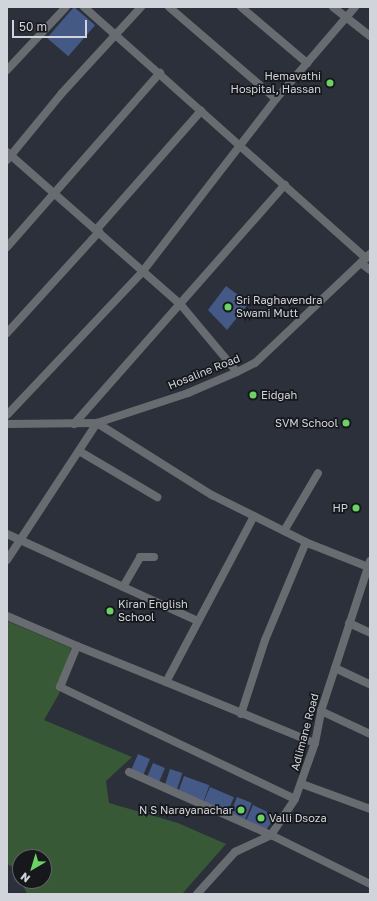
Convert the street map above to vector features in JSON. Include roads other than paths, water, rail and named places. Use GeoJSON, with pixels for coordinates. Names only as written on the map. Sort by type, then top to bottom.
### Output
{"type":"FeatureCollection","features":[{"type":"Feature","properties":{"kind":"street"},"geometry":{"type":"LineString","coordinates":[[7,70],[66,7]]}},
{"type":"Feature","properties":{"kind":"street"},"geometry":{"type":"LineString","coordinates":[[84,7],[160,73],[365,259],[370,270]]}},
{"type":"Feature","properties":{"kind":"street"},"geometry":{"type":"LineString","coordinates":[[141,7],[116,36],[62,93],[8,156],[98,231],[181,305],[237,372]]}},
{"type":"Feature","properties":{"kind":"street"},"geometry":{"type":"LineString","coordinates":[[169,7],[276,100]]}},
{"type":"Feature","properties":{"kind":"street"},"geometry":{"type":"LineString","coordinates":[[241,7],[307,63]]}},
{"type":"Feature","properties":{"kind":"street"},"geometry":{"type":"LineString","coordinates":[[333,7],[370,36]]}},
{"type":"Feature","properties":{"kind":"street"},"geometry":{"type":"LineString","coordinates":[[7,415],[143,271],[276,100],[355,7]]}},
{"type":"Feature","properties":{"kind":"street"},"geometry":{"type":"LineString","coordinates":[[7,247],[160,73]]}},
{"type":"Feature","properties":{"kind":"street"},"geometry":{"type":"LineString","coordinates":[[7,333],[98,231],[201,111]]}},
{"type":"Feature","properties":{"kind":"street"},"geometry":{"type":"LineString","coordinates":[[74,424],[128,360],[181,305],[285,186]]}},
{"type":"Feature","properties":{"kind":"street","name":"Hosaline Road"},"geometry":{"type":"LineString","coordinates":[[7,424],[97,423],[188,393],[237,372],[255,362],[365,259]]}},
{"type":"Feature","properties":{"kind":"street"},"geometry":{"type":"LineString","coordinates":[[7,560],[97,423],[212,495],[306,542],[369,564]]}},
{"type":"Feature","properties":{"kind":"street"},"geometry":{"type":"LineString","coordinates":[[79,451],[156,497]]}},
{"type":"Feature","properties":{"kind":"street"},"geometry":{"type":"LineString","coordinates":[[284,531],[318,473]]}},
{"type":"Feature","properties":{"kind":"street"},"geometry":{"type":"LineString","coordinates":[[166,682],[254,516]]}},
{"type":"Feature","properties":{"kind":"street"},"geometry":{"type":"LineString","coordinates":[[7,534],[198,621]]}},
{"type":"Feature","properties":{"kind":"street"},"geometry":{"type":"LineString","coordinates":[[241,714],[265,640],[306,542]]}},
{"type":"Feature","properties":{"kind":"street"},"geometry":{"type":"LineString","coordinates":[[123,587],[140,558],[154,557]]}},
{"type":"Feature","properties":{"kind":"street","name":"Adlimane Road"},"geometry":{"type":"LineString","coordinates":[[271,835],[295,799],[302,784],[315,743],[321,711],[334,668],[348,623],[367,581],[369,564]]}},
{"type":"Feature","properties":{"kind":"street"},"geometry":{"type":"LineString","coordinates":[[7,616],[241,714],[315,743]]}},
{"type":"Feature","properties":{"kind":"street"},"geometry":{"type":"LineString","coordinates":[[348,623],[370,633]]}},
{"type":"Feature","properties":{"kind":"street"},"geometry":{"type":"LineString","coordinates":[[77,646],[60,687],[295,799]]}},
{"type":"Feature","properties":{"kind":"street"},"geometry":{"type":"LineString","coordinates":[[334,668],[370,684]]}},
{"type":"Feature","properties":{"kind":"street"},"geometry":{"type":"LineString","coordinates":[[321,711],[370,734]]}},
{"type":"Feature","properties":{"kind":"street"},"geometry":{"type":"LineString","coordinates":[[129,772],[271,835],[370,884]]}},
{"type":"Feature","properties":{"kind":"street"},"geometry":{"type":"LineString","coordinates":[[302,784],[370,809]]}},
{"type":"Feature","properties":{"kind":"street"},"geometry":{"type":"LineString","coordinates":[[197,894],[235,852],[271,835]]}},
{"type":"Feature","properties":{"kind":"place","name":"Hemavathi Hospital, Hassan"},"geometry":{"type":"Point","coordinates":[330,83]}},
{"type":"Feature","properties":{"kind":"place","name":"Sri Raghavendra Swami Mutt"},"geometry":{"type":"Point","coordinates":[228,307]}},
{"type":"Feature","properties":{"kind":"place","name":"Eidgah"},"geometry":{"type":"Point","coordinates":[253,395]}},
{"type":"Feature","properties":{"kind":"place","name":"SVM School"},"geometry":{"type":"Point","coordinates":[346,423]}},
{"type":"Feature","properties":{"kind":"place","name":"HP"},"geometry":{"type":"Point","coordinates":[356,508]}},
{"type":"Feature","properties":{"kind":"place","name":"Kiran English School"},"geometry":{"type":"Point","coordinates":[110,611]}},
{"type":"Feature","properties":{"kind":"place","name":"N S Narayanachar"},"geometry":{"type":"Point","coordinates":[241,810]}},
{"type":"Feature","properties":{"kind":"place","name":"Valli Dsoza"},"geometry":{"type":"Point","coordinates":[261,818]}}]}
